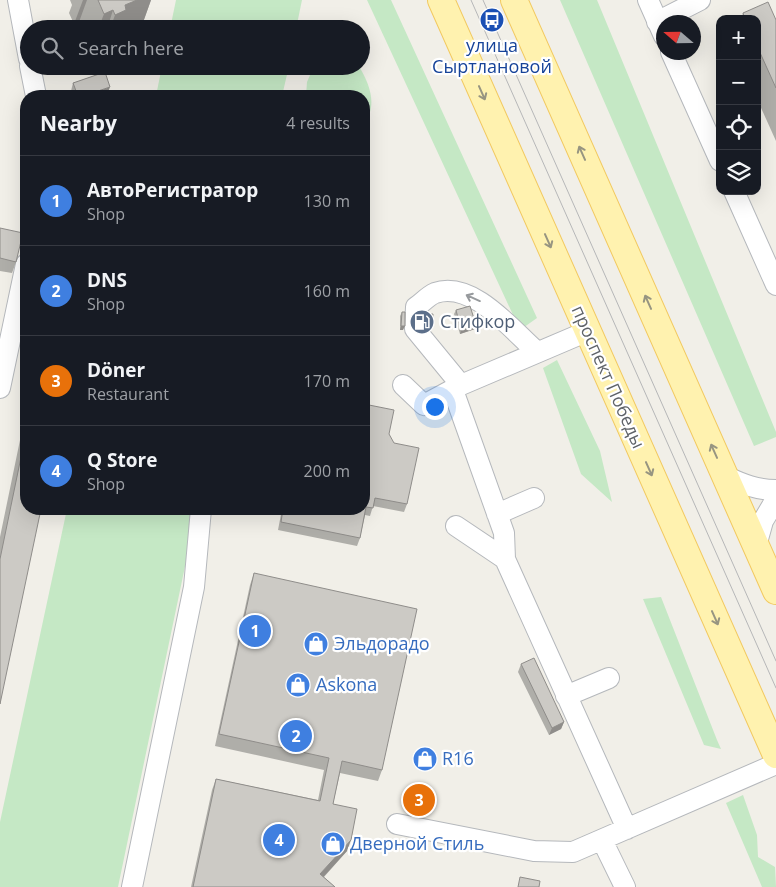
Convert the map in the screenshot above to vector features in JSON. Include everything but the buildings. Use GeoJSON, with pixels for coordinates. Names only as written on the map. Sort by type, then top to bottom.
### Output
{"type":"FeatureCollection","features":[{"type":"Feature","properties":{"kind":"main road","name":"проспект Победы"},"geometry":{"type":"LineString","coordinates":[[441,0],[776,755]]}},
{"type":"Feature","properties":{"kind":"main road"},"geometry":{"type":"LineString","coordinates":[[514,0],[776,591]]}},
{"type":"Feature","properties":{"kind":"lane"},"geometry":{"type":"LineString","coordinates":[[18,0],[22,20]]}},
{"type":"Feature","properties":{"kind":"lane"},"geometry":{"type":"LineString","coordinates":[[648,0],[656,19]]}},
{"type":"Feature","properties":{"kind":"lane"},"geometry":{"type":"LineString","coordinates":[[679,15],[700,0]]}},
{"type":"Feature","properties":{"kind":"lane"},"geometry":{"type":"LineString","coordinates":[[675,60],[716,151]]}},
{"type":"Feature","properties":{"kind":"lane"},"geometry":{"type":"LineString","coordinates":[[32,75],[35,90]]}},
{"type":"Feature","properties":{"kind":"lane"},"geometry":{"type":"LineString","coordinates":[[736,195],[775,279]]}},
{"type":"Feature","properties":{"kind":"lane"},"geometry":{"type":"LineString","coordinates":[[2,363],[20,289]]}},
{"type":"Feature","properties":{"kind":"lane"},"geometry":{"type":"LineString","coordinates":[[536,351],[480,300],[457,291],[434,293],[416,307],[415,329],[457,387],[504,533],[505,559],[627,829]]}},
{"type":"Feature","properties":{"kind":"lane"},"geometry":{"type":"LineString","coordinates":[[403,385],[424,405],[457,387],[588,330]]}},
{"type":"Feature","properties":{"kind":"lane"},"geometry":{"type":"LineString","coordinates":[[725,476],[744,485],[764,490],[776,490]]}},
{"type":"Feature","properties":{"kind":"lane"},"geometry":{"type":"LineString","coordinates":[[497,514],[534,498]]}},
{"type":"Feature","properties":{"kind":"lane"},"geometry":{"type":"LineString","coordinates":[[756,546],[763,521],[776,499]]}},
{"type":"Feature","properties":{"kind":"lane"},"geometry":{"type":"LineString","coordinates":[[132,887],[194,587],[200,515]]}},
{"type":"Feature","properties":{"kind":"lane"},"geometry":{"type":"LineString","coordinates":[[456,526],[505,559]]}},
{"type":"Feature","properties":{"kind":"lane"},"geometry":{"type":"LineString","coordinates":[[566,696],[609,678]]}},
{"type":"Feature","properties":{"kind":"lane"},"geometry":{"type":"LineString","coordinates":[[397,824],[534,851],[573,852],[776,764]]}},
{"type":"Feature","properties":{"kind":"lane"},"geometry":{"type":"LineString","coordinates":[[602,840],[624,887]]}},
{"type":"Feature","properties":{"kind":"green space"},"geometry":{"type":"Polygon","coordinates":[[[176,0],[302,0],[298,20],[172,20],[176,0]]]}},
{"type":"Feature","properties":{"kind":"green space"},"geometry":{"type":"Polygon","coordinates":[[[367,0],[391,0],[537,318],[520,330],[367,0]]]}},
{"type":"Feature","properties":{"kind":"green space"},"geometry":{"type":"Polygon","coordinates":[[[560,0],[597,0],[776,432],[776,437],[754,446],[560,0]]]}},
{"type":"Feature","properties":{"kind":"green space"},"geometry":{"type":"Polygon","coordinates":[[[160,75],[287,75],[283,90],[157,90],[160,75]]]}},
{"type":"Feature","properties":{"kind":"green space"},"geometry":{"type":"Polygon","coordinates":[[[310,75],[364,75],[370,89],[371,104],[370,111],[370,90],[306,90],[310,75]]]}},
{"type":"Feature","properties":{"kind":"green space"},"geometry":{"type":"Polygon","coordinates":[[[557,360],[600,451],[612,502],[581,474],[543,368],[557,360]]]}},
{"type":"Feature","properties":{"kind":"green space"},"geometry":{"type":"Polygon","coordinates":[[[66,515],[196,515],[118,887],[0,887],[0,822],[66,515]]]}},
{"type":"Feature","properties":{"kind":"green space"},"geometry":{"type":"Polygon","coordinates":[[[661,597],[721,749],[704,745],[643,599],[661,597]]]}},
{"type":"Feature","properties":{"kind":"green space"},"geometry":{"type":"Polygon","coordinates":[[[743,795],[757,835],[758,857],[775,867],[776,887],[762,887],[726,803],[743,795]]]}},
{"type":"Feature","properties":{"kind":"tram line"},"geometry":{"type":"LineString","coordinates":[[471,0],[776,688]]}},
{"type":"Feature","properties":{"kind":"tram line"},"geometry":{"type":"LineString","coordinates":[[483,0],[776,661]]}},
{"type":"Feature","properties":{"kind":"place","name":"улица Сыртлановой"},"geometry":{"type":"Point","coordinates":[492,20]}},
{"type":"Feature","properties":{"kind":"place","name":"Стифкор"},"geometry":{"type":"Point","coordinates":[422,322]}},
{"type":"Feature","properties":{"kind":"place","name":"АвтоРегистратор"},"geometry":{"type":"Point","coordinates":[255,631]}},
{"type":"Feature","properties":{"kind":"place","name":"Эльдорадо"},"geometry":{"type":"Point","coordinates":[316,644]}},
{"type":"Feature","properties":{"kind":"place","name":"Askona"},"geometry":{"type":"Point","coordinates":[298,685]}},
{"type":"Feature","properties":{"kind":"place","name":"DNS"},"geometry":{"type":"Point","coordinates":[296,736]}},
{"type":"Feature","properties":{"kind":"place","name":"R16"},"geometry":{"type":"Point","coordinates":[425,759]}},
{"type":"Feature","properties":{"kind":"place","name":"Döner"},"geometry":{"type":"Point","coordinates":[419,800]}},
{"type":"Feature","properties":{"kind":"place","name":"Q Store"},"geometry":{"type":"Point","coordinates":[279,840]}},
{"type":"Feature","properties":{"kind":"place","name":"Дверной Стиль"},"geometry":{"type":"Point","coordinates":[333,844]}}]}
